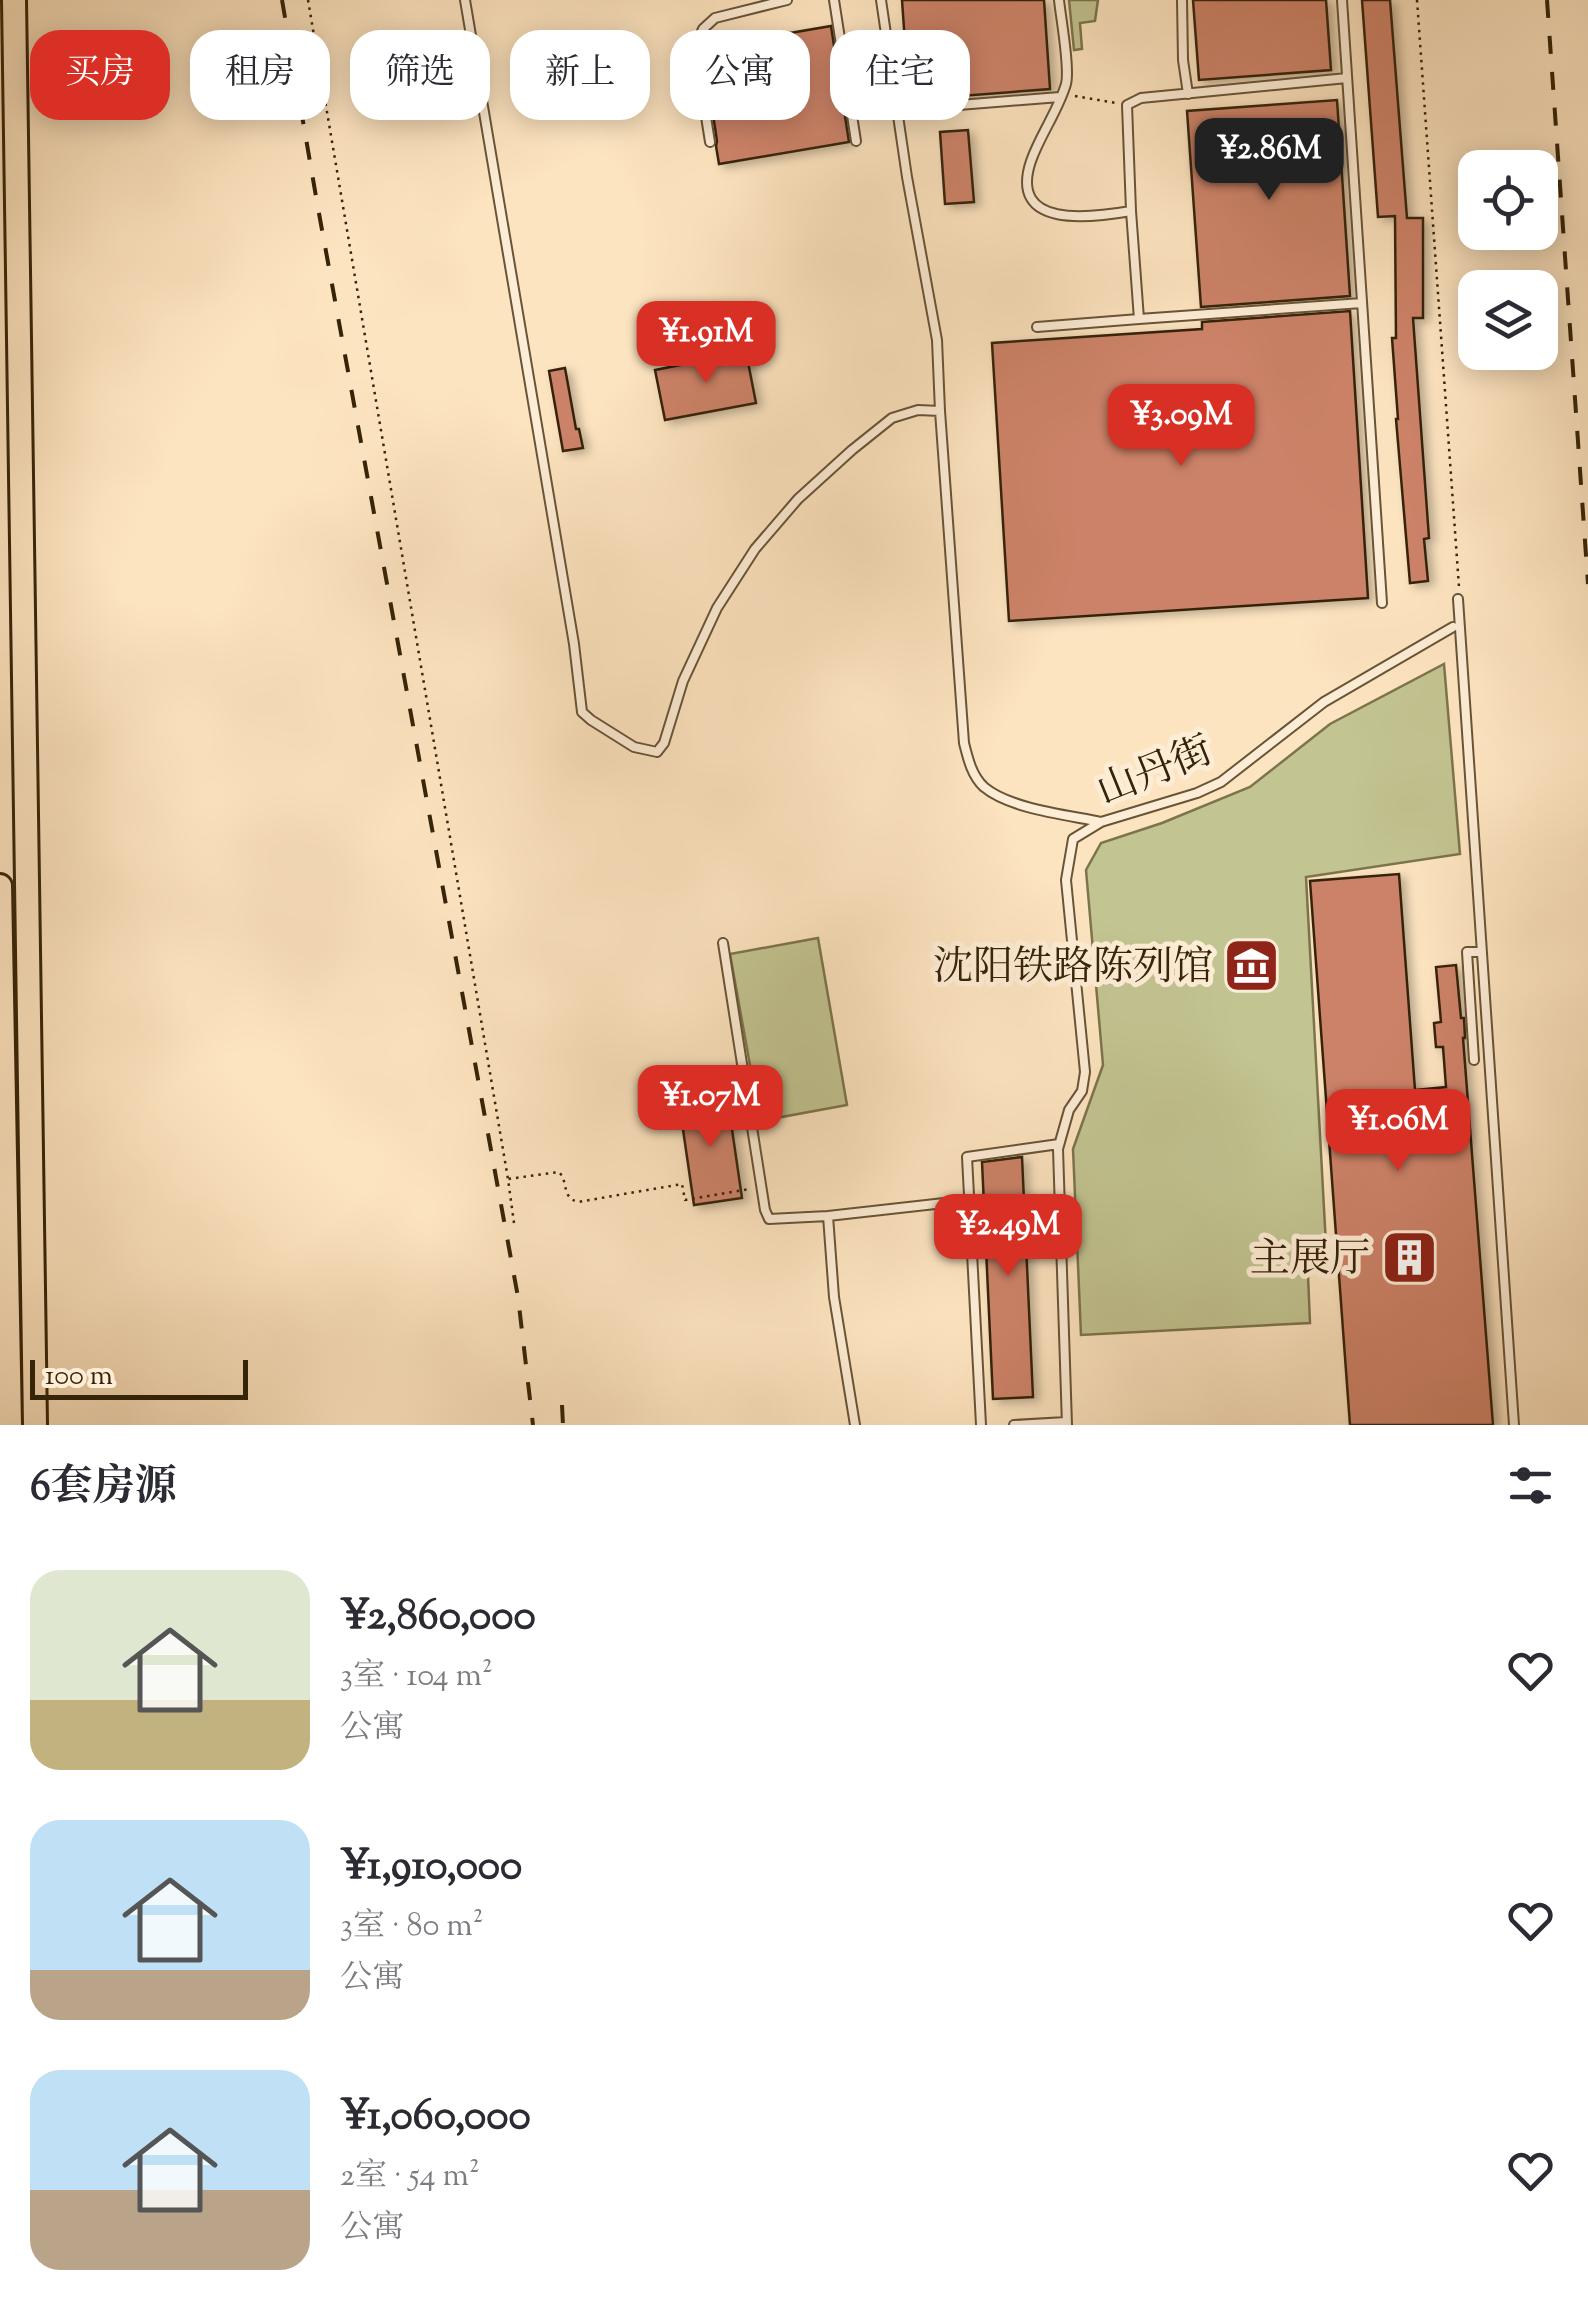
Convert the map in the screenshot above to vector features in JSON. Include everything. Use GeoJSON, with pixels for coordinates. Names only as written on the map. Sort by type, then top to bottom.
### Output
{"type":"FeatureCollection","features":[{"type":"Feature","properties":{"kind":"main road"},"geometry":{"type":"LineString","coordinates":[[14,0],[35,1425]]}},
{"type":"Feature","properties":{"kind":"main road"},"geometry":{"type":"LineString","coordinates":[[0,886],[10,1425]]}},
{"type":"Feature","properties":{"kind":"lane"},"geometry":{"type":"LineString","coordinates":[[466,0],[574,644],[582,712],[591,720],[634,747],[657,752],[664,742],[683,681],[717,608],[754,549],[798,499],[892,418],[918,410],[940,411]]}},
{"type":"Feature","properties":{"kind":"lane"},"geometry":{"type":"LineString","coordinates":[[710,142],[695,47],[702,29],[715,18],[787,0]]}},
{"type":"Feature","properties":{"kind":"lane"},"geometry":{"type":"LineString","coordinates":[[834,0],[856,141]]}},
{"type":"Feature","properties":{"kind":"lane"},"geometry":{"type":"LineString","coordinates":[[882,0],[886,30]]}},
{"type":"Feature","properties":{"kind":"lane"},"geometry":{"type":"LineString","coordinates":[[1059,0],[1067,81],[1030,164],[1026,191],[1035,207],[1047,212],[1094,216],[1131,211]]}},
{"type":"Feature","properties":{"kind":"lane"},"geometry":{"type":"LineString","coordinates":[[1182,0],[1188,94]]}},
{"type":"Feature","properties":{"kind":"lane"},"geometry":{"type":"LineString","coordinates":[[1342,0],[1382,604]]}},
{"type":"Feature","properties":{"kind":"lane"},"geometry":{"type":"LineString","coordinates":[[1139,319],[1127,106],[1141,98],[1348,78]]}},
{"type":"Feature","properties":{"kind":"lane"},"geometry":{"type":"LineString","coordinates":[[970,104],[1060,97]]}},
{"type":"Feature","properties":{"kind":"lane"},"geometry":{"type":"LineString","coordinates":[[898,120],[937,340],[964,743],[972,770],[985,788],[1023,806],[1101,822]]}},
{"type":"Feature","properties":{"kind":"lane"},"geometry":{"type":"LineString","coordinates":[[1037,327],[1362,303]]}},
{"type":"Feature","properties":{"kind":"lane"},"geometry":{"type":"LineString","coordinates":[[1458,600],[1514,1425]]}},
{"type":"Feature","properties":{"kind":"lane","name":"山丹街"},"geometry":{"type":"LineString","coordinates":[[1066,1423],[1059,1144],[1086,1072],[1066,880],[1073,839],[1101,822],[1221,782],[1324,702],[1453,627]]}},
{"type":"Feature","properties":{"kind":"lane"},"geometry":{"type":"LineString","coordinates":[[723,943],[761,1187],[770,1219],[971,1200]]}},
{"type":"Feature","properties":{"kind":"lane"},"geometry":{"type":"LineString","coordinates":[[1474,1060],[1466,952],[1482,952]]}},
{"type":"Feature","properties":{"kind":"lane"},"geometry":{"type":"LineString","coordinates":[[1473,1043],[1488,1042]]}},
{"type":"Feature","properties":{"kind":"lane"},"geometry":{"type":"LineString","coordinates":[[982,1425],[967,1157],[1059,1144]]}},
{"type":"Feature","properties":{"kind":"lane"},"geometry":{"type":"LineString","coordinates":[[828,1216],[834,1296],[856,1425]]}},
{"type":"Feature","properties":{"kind":"lane"},"geometry":{"type":"LineString","coordinates":[[1014,1425],[1066,1423]]}},
{"type":"Feature","properties":{"kind":"path"},"geometry":{"type":"LineString","coordinates":[[308,0],[514,1222]]}},
{"type":"Feature","properties":{"kind":"path"},"geometry":{"type":"LineString","coordinates":[[1417,0],[1460,581],[1458,600]]}},
{"type":"Feature","properties":{"kind":"path"},"geometry":{"type":"LineString","coordinates":[[1060,97],[1080,96],[1127,106]]}},
{"type":"Feature","properties":{"kind":"path"},"geometry":{"type":"LineString","coordinates":[[508,1179],[559,1172],[566,1194],[578,1202],[682,1184],[685,1200],[761,1187]]}},
{"type":"Feature","properties":{"kind":"green space"},"geometry":{"type":"Polygon","coordinates":[[[1069,0],[1098,0],[1095,21],[1080,23],[1082,49],[1074,50],[1069,0]]]}},
{"type":"Feature","properties":{"kind":"green space"},"geometry":{"type":"Polygon","coordinates":[[[1444,664],[1460,854],[1306,877],[1326,1245],[1307,1251],[1310,1323],[1081,1335],[1073,1149],[1103,1065],[1086,870],[1101,843],[1250,787],[1330,724],[1444,664]]]}},
{"type":"Feature","properties":{"kind":"green space"},"geometry":{"type":"Polygon","coordinates":[[[818,938],[847,1105],[760,1121],[730,954],[818,938]]]}},
{"type":"Feature","properties":{"kind":"building"},"geometry":{"type":"Polygon","coordinates":[[[902,0],[1044,0],[1050,89],[970,95],[970,30],[904,30],[902,0]]]}},
{"type":"Feature","properties":{"kind":"building"},"geometry":{"type":"Polygon","coordinates":[[[1193,0],[1326,0],[1331,70],[1199,80],[1193,0]]]}},
{"type":"Feature","properties":{"kind":"building"},"geometry":{"type":"Polygon","coordinates":[[[1362,0],[1390,0],[1407,218],[1423,218],[1423,318],[1413,318],[1429,538],[1424,539],[1428,581],[1410,583],[1392,338],[1396,338],[1395,216],[1378,217],[1362,0]]]}},
{"type":"Feature","properties":{"kind":"building"},"geometry":{"type":"Polygon","coordinates":[[[831,26],[830,120],[846,120],[849,142],[719,164],[714,120],[810,120],[808,30],[831,26]]]}},
{"type":"Feature","properties":{"kind":"building"},"geometry":{"type":"Polygon","coordinates":[[[1337,100],[1350,296],[1201,307],[1187,111],[1337,100]]]}},
{"type":"Feature","properties":{"kind":"building"},"geometry":{"type":"Polygon","coordinates":[[[968,130],[974,202],[945,204],[940,132],[968,130]]]}},
{"type":"Feature","properties":{"kind":"building"},"geometry":{"type":"Polygon","coordinates":[[[1350,311],[1368,598],[1009,621],[992,343],[1202,329],[1202,322],[1350,311]]]}},
{"type":"Feature","properties":{"kind":"building"},"geometry":{"type":"Polygon","coordinates":[[[746,352],[756,403],[665,420],[655,370],[746,352]]]}},
{"type":"Feature","properties":{"kind":"building"},"geometry":{"type":"Polygon","coordinates":[[[565,368],[583,448],[563,451],[549,371],[565,368]]]}},
{"type":"Feature","properties":{"kind":"building","name":"主展厅"},"geometry":{"type":"Polygon","coordinates":[[[1399,874],[1415,1090],[1446,1087],[1443,1047],[1436,1047],[1434,1023],[1441,1022],[1436,967],[1456,965],[1464,1018],[1493,1425],[1350,1425],[1310,881],[1399,874]]]}},
{"type":"Feature","properties":{"kind":"building"},"geometry":{"type":"Polygon","coordinates":[[[727,1095],[742,1198],[694,1205],[679,1102],[727,1095]]]}},
{"type":"Feature","properties":{"kind":"building"},"geometry":{"type":"Polygon","coordinates":[[[1022,1157],[1033,1397],[993,1399],[982,1162],[1022,1157]]]}},
{"type":"Feature","properties":{"kind":"railway"},"geometry":{"type":"LineString","coordinates":[[282,0],[518,1297],[533,1425]]}},
{"type":"Feature","properties":{"kind":"railway"},"geometry":{"type":"LineString","coordinates":[[1547,0],[1588,584]]}},
{"type":"Feature","properties":{"kind":"railway"},"geometry":{"type":"LineString","coordinates":[[562,1405],[563,1425]]}},
{"type":"Feature","properties":{"kind":"place","name":"沈阳铁路陈列馆"},"geometry":{"type":"Point","coordinates":[1252,965]}},
{"type":"Feature","properties":{"kind":"place","name":"主展厅"},"geometry":{"type":"Point","coordinates":[1409,1257]}}]}
